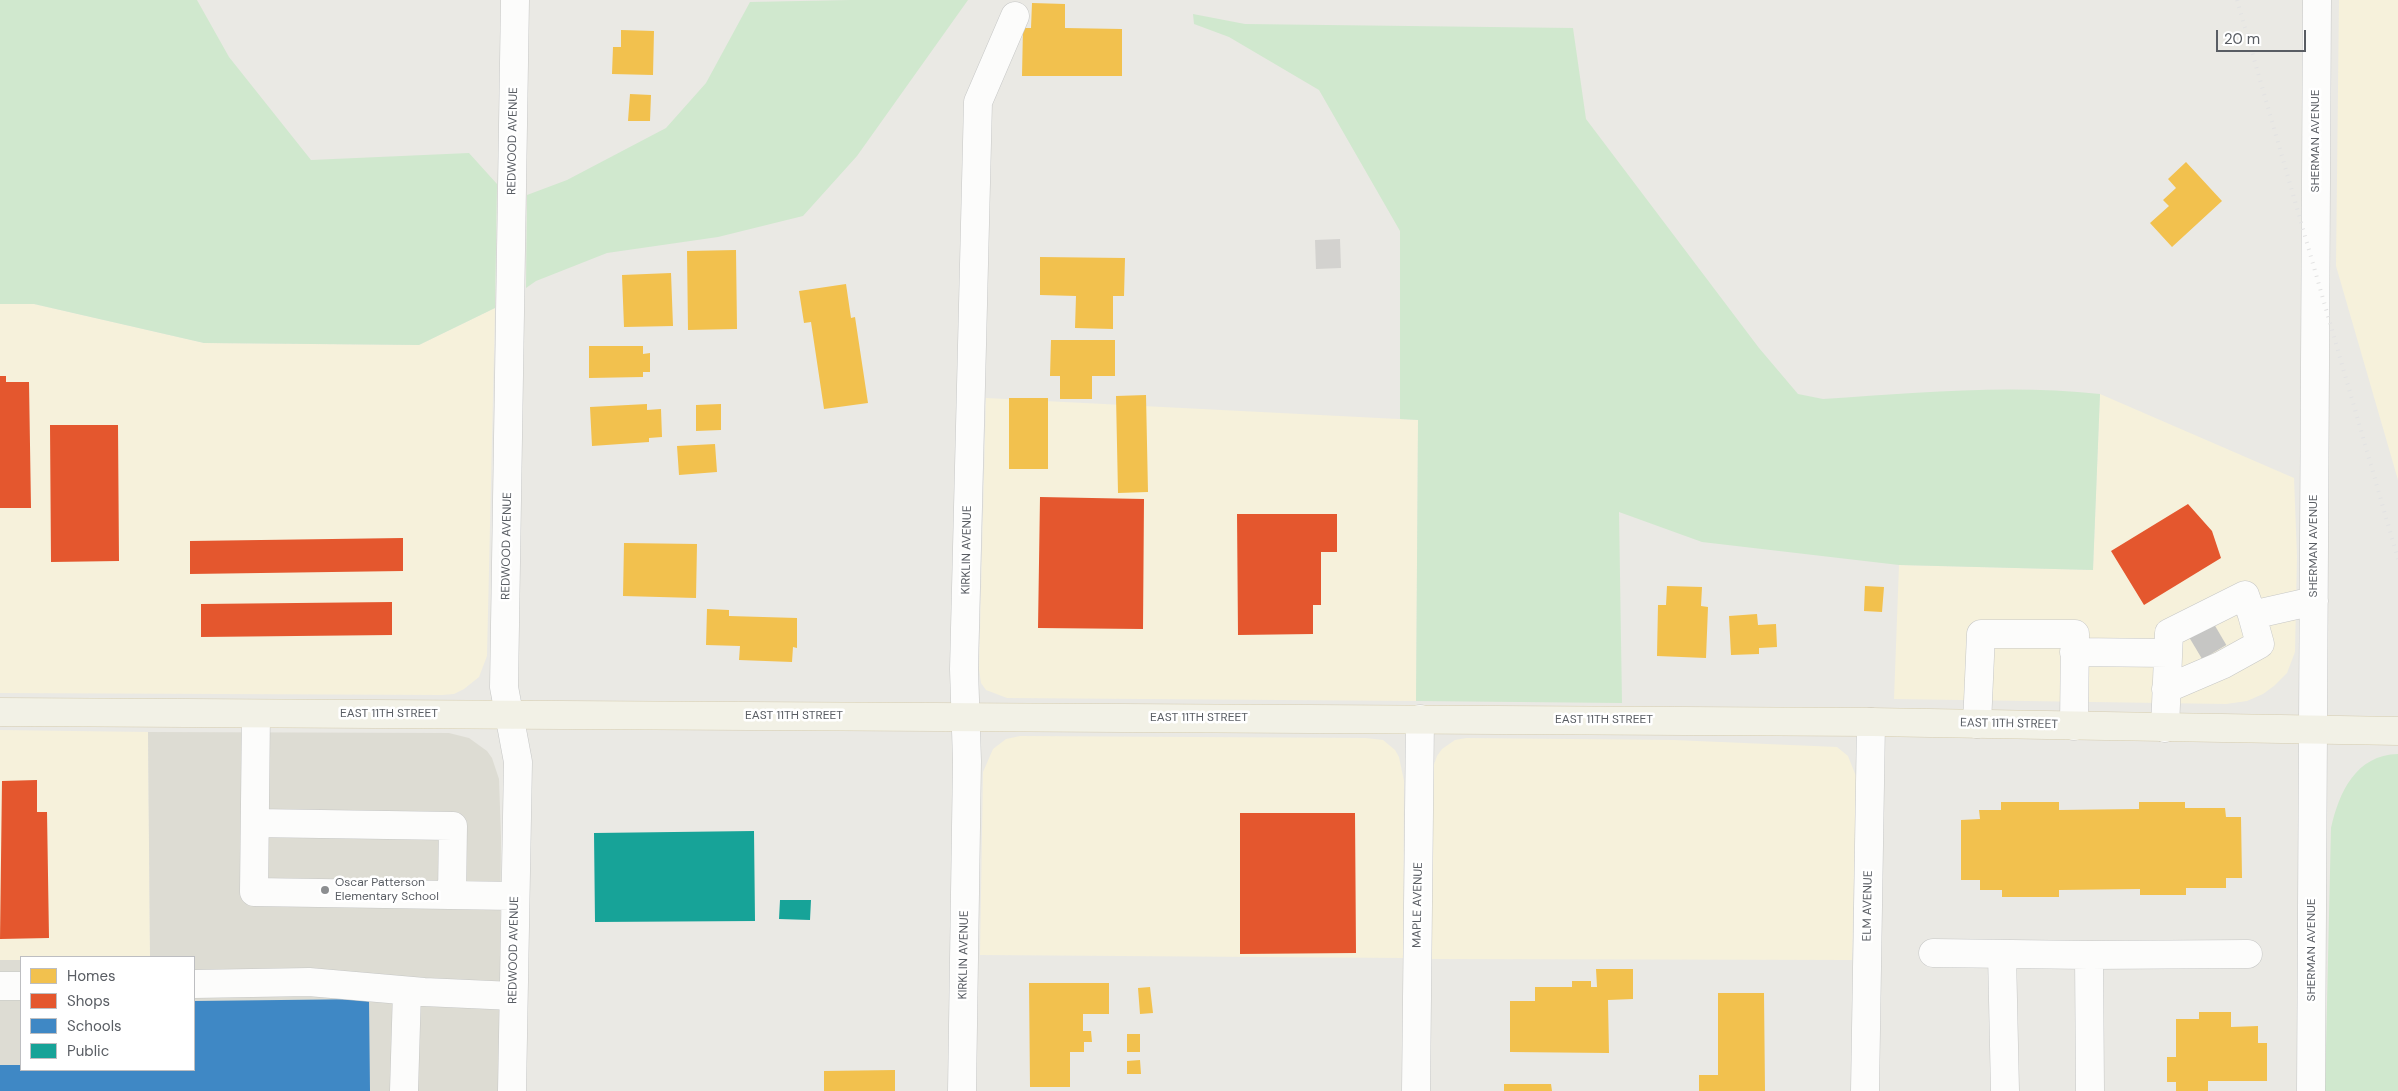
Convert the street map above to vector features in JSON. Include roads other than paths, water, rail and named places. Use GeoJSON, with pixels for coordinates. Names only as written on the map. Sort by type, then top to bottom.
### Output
{"type":"FeatureCollection","features":[{"type":"Feature","properties":{"kind":"main road","name":"EAST 11TH STREET"},"geometry":{"type":"LineString","coordinates":[[0,712],[1871,722],[2398,731]]}},
{"type":"Feature","properties":{"kind":"street","name":"REDWOOD AVENUE"},"geometry":{"type":"LineString","coordinates":[[512,1091],[518,762],[504,687],[514,0]]}},
{"type":"Feature","properties":{"kind":"street","name":"SHERMAN AVENUE"},"geometry":{"type":"LineString","coordinates":[[2312,1091],[2317,0]]}},
{"type":"Feature","properties":{"kind":"street","name":"KIRKLIN AVENUE"},"geometry":{"type":"LineString","coordinates":[[962,1091],[967,761],[964,669],[978,102],[1015,16]]}},
{"type":"Feature","properties":{"kind":"street"},"geometry":{"type":"LineString","coordinates":[[2165,728],[2166,689],[2169,633],[2198,624],[2245,594],[2260,644],[2219,660],[2166,689]]}},
{"type":"Feature","properties":{"kind":"street"},"geometry":{"type":"LineString","coordinates":[[2252,615],[2314,601]]}},
{"type":"Feature","properties":{"kind":"street"},"geometry":{"type":"LineString","coordinates":[[1977,724],[1981,634],[2075,634],[2074,726]]}},
{"type":"Feature","properties":{"kind":"street"},"geometry":{"type":"LineString","coordinates":[[2074,652],[2168,653]]}},
{"type":"Feature","properties":{"kind":"street"},"geometry":{"type":"LineString","coordinates":[[256,714],[254,892],[515,896]]}},
{"type":"Feature","properties":{"kind":"street","name":"MAPLE AVENUE"},"geometry":{"type":"LineString","coordinates":[[1416,1091],[1420,719]]}},
{"type":"Feature","properties":{"kind":"street","name":"ELM AVENUE"},"geometry":{"type":"LineString","coordinates":[[1865,1091],[1871,722]]}},
{"type":"Feature","properties":{"kind":"street"},"geometry":{"type":"LineString","coordinates":[[254,823],[453,826],[452,894]]}},
{"type":"Feature","properties":{"kind":"street"},"geometry":{"type":"LineString","coordinates":[[1933,953],[2089,955],[2248,954]]}},
{"type":"Feature","properties":{"kind":"street"},"geometry":{"type":"LineString","coordinates":[[2002,954],[2005,1091]]}},
{"type":"Feature","properties":{"kind":"street"},"geometry":{"type":"LineString","coordinates":[[2089,955],[2090,1091]]}},
{"type":"Feature","properties":{"kind":"street"},"geometry":{"type":"LineString","coordinates":[[195,984],[309,982],[407,991],[514,996]]}},
{"type":"Feature","properties":{"kind":"street"},"geometry":{"type":"LineString","coordinates":[[0,986],[20,986]]}},
{"type":"Feature","properties":{"kind":"street"},"geometry":{"type":"LineString","coordinates":[[404,1091],[407,991]]}},
{"type":"Feature","properties":{"kind":"tunnel"},"geometry":{"type":"LineString","coordinates":[[2200,628],[2216,655]]}},
{"type":"Feature","properties":{"kind":"railway"},"geometry":{"type":"LineString","coordinates":[[2237,0],[2398,559]]}},
{"type":"Feature","properties":{"kind":"place","name":"Oscar Patterson Elementary School"},"geometry":{"type":"Point","coordinates":[325,890]}}]}
